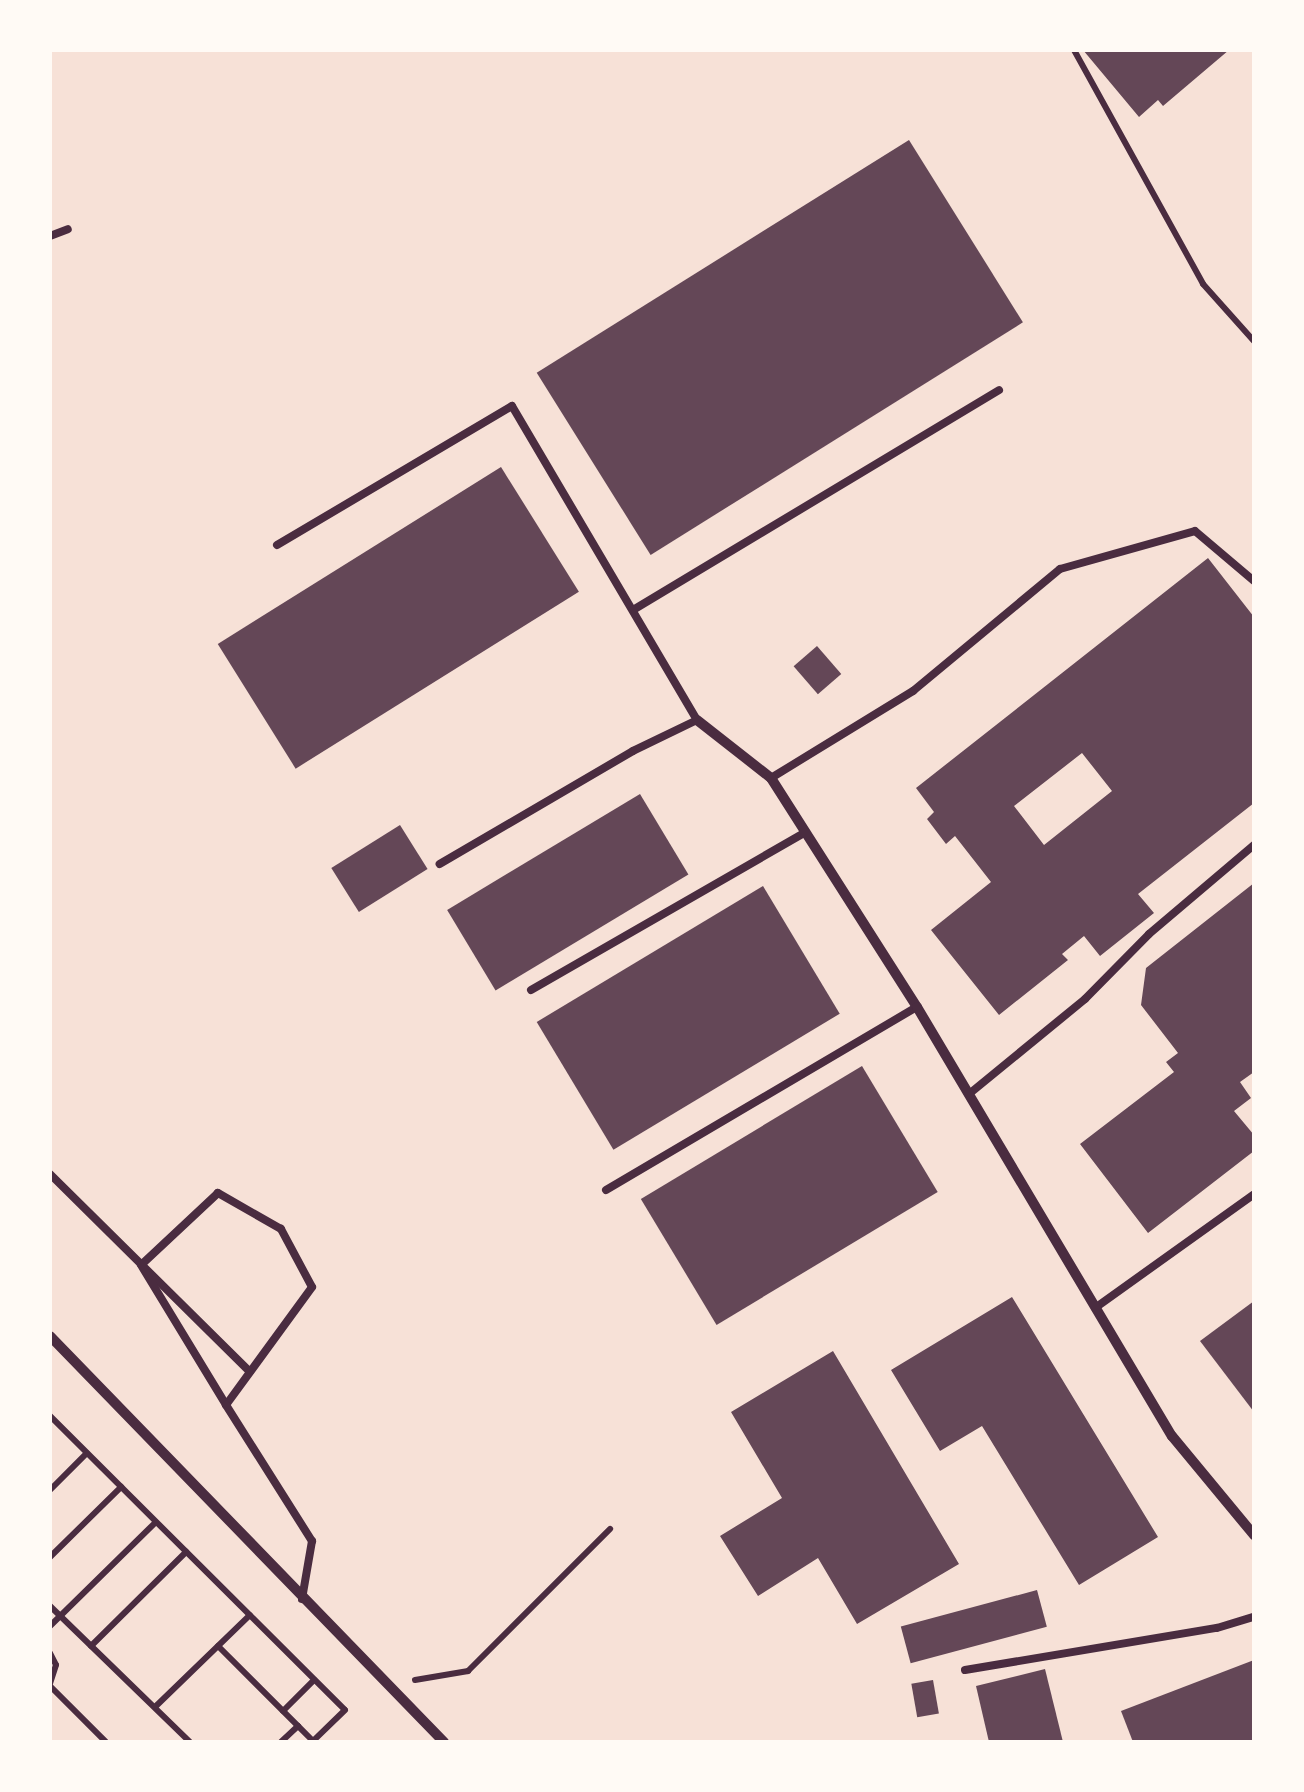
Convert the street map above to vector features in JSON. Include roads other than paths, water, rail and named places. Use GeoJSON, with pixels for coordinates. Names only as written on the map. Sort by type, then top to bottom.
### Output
{"type":"FeatureCollection","features":[{"type":"Feature","properties":{"kind":"street"},"geometry":{"type":"LineString","coordinates":[[697,720],[771,778],[918,1007],[1172,1436],[1254,1535]]}},
{"type":"Feature","properties":{"kind":"street"},"geometry":{"type":"LineString","coordinates":[[50,1336],[444,1742]]}},
{"type":"Feature","properties":{"kind":"lane"},"geometry":{"type":"LineString","coordinates":[[50,236],[68,229]]}},
{"type":"Feature","properties":{"kind":"lane"},"geometry":{"type":"LineString","coordinates":[[632,610],[999,390]]}},
{"type":"Feature","properties":{"kind":"lane"},"geometry":{"type":"LineString","coordinates":[[277,545],[512,406],[697,720],[634,750],[440,864]]}},
{"type":"Feature","properties":{"kind":"lane"},"geometry":{"type":"LineString","coordinates":[[771,778],[914,690],[1060,569],[1195,531],[1254,581]]}},
{"type":"Feature","properties":{"kind":"lane"},"geometry":{"type":"LineString","coordinates":[[531,990],[806,832]]}},
{"type":"Feature","properties":{"kind":"lane"},"geometry":{"type":"LineString","coordinates":[[969,1094],[1086,999],[1149,934],[1254,844]]}},
{"type":"Feature","properties":{"kind":"lane"},"geometry":{"type":"LineString","coordinates":[[606,1190],[918,1007]]}},
{"type":"Feature","properties":{"kind":"lane"},"geometry":{"type":"LineString","coordinates":[[50,1174],[250,1372]]}},
{"type":"Feature","properties":{"kind":"lane"},"geometry":{"type":"LineString","coordinates":[[141,1264],[218,1193],[281,1229],[312,1287],[226,1405]]}},
{"type":"Feature","properties":{"kind":"lane"},"geometry":{"type":"LineString","coordinates":[[1095,1308],[1254,1194]]}},
{"type":"Feature","properties":{"kind":"lane"},"geometry":{"type":"LineString","coordinates":[[141,1264],[312,1541],[302,1599]]}},
{"type":"Feature","properties":{"kind":"lane"},"geometry":{"type":"LineString","coordinates":[[965,1670],[1217,1628],[1254,1618]]}}]}
